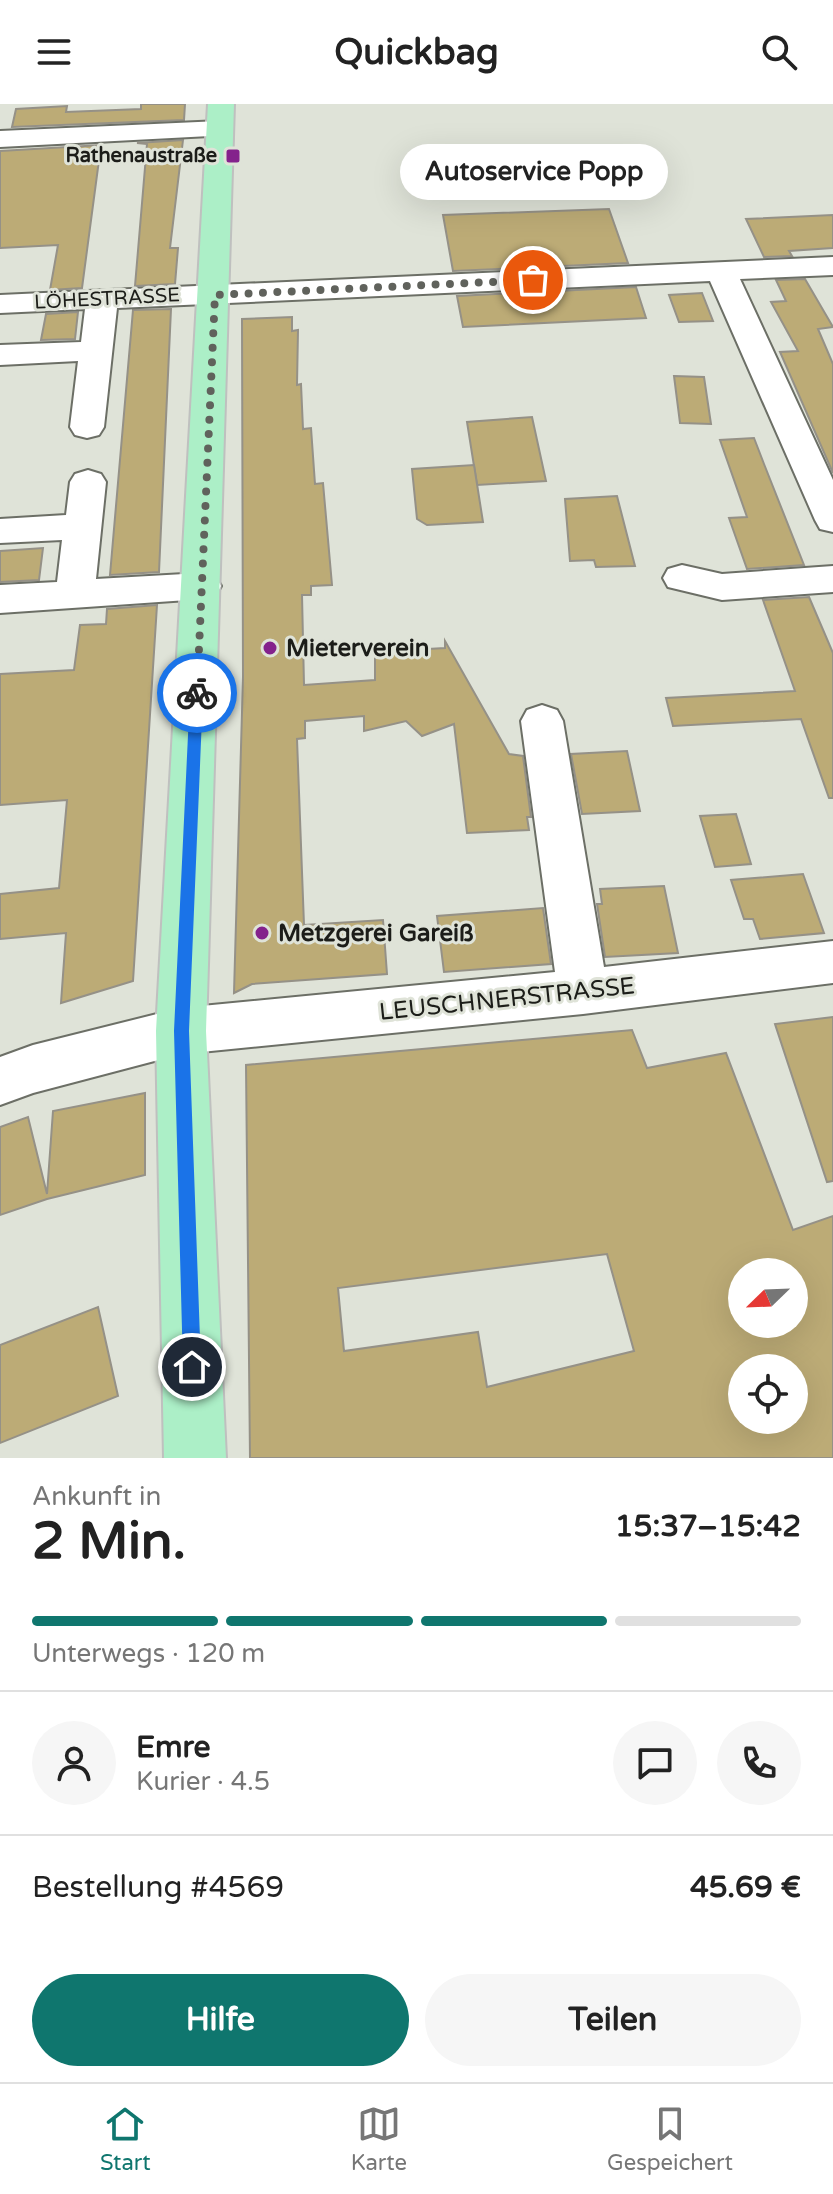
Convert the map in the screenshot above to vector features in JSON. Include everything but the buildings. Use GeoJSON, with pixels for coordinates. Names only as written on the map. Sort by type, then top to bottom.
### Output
{"type":"FeatureCollection","features":[{"type":"Feature","properties":{"kind":"main road"},"geometry":{"type":"LineString","coordinates":[[195,1458],[181,1031],[221,117]]}},
{"type":"Feature","properties":{"kind":"street"},"geometry":{"type":"LineString","coordinates":[[0,139],[221,117]]}},
{"type":"Feature","properties":{"kind":"street","name":"LÖHESTRASSE"},"geometry":{"type":"LineString","coordinates":[[0,304],[833,266]]}},
{"type":"Feature","properties":{"kind":"street"},"geometry":{"type":"LineString","coordinates":[[721,271],[833,520]]}},
{"type":"Feature","properties":{"kind":"street"},"geometry":{"type":"LineString","coordinates":[[87,427],[102,300]]}},
{"type":"Feature","properties":{"kind":"street"},"geometry":{"type":"LineString","coordinates":[[0,355],[95,351]]}},
{"type":"Feature","properties":{"kind":"street"},"geometry":{"type":"LineString","coordinates":[[75,594],[88,482]]}},
{"type":"Feature","properties":{"kind":"street"},"geometry":{"type":"LineString","coordinates":[[0,531],[83,527]]}},
{"type":"Feature","properties":{"kind":"street"},"geometry":{"type":"LineString","coordinates":[[682,578],[722,587],[833,579]]}},
{"type":"Feature","properties":{"kind":"street"},"geometry":{"type":"LineString","coordinates":[[0,599],[202,586]]}},
{"type":"Feature","properties":{"kind":"street"},"geometry":{"type":"LineString","coordinates":[[542,721],[583,992]]}},
{"type":"Feature","properties":{"kind":"street","name":"LEUSCHNERSTRASSE"},"geometry":{"type":"LineString","coordinates":[[0,1081],[33,1069],[181,1031],[583,992],[833,962]]}},
{"type":"Feature","properties":{"kind":"way so far"},"geometry":{"type":"LineString","coordinates":[[197,693],[215,295],[533,280]]}},
{"type":"Feature","properties":{"kind":"place","name":"Rathenaustraße"},"geometry":{"type":"Point","coordinates":[233,156]}},
{"type":"Feature","properties":{"kind":"place","name":"Autoservice Popp"},"geometry":{"type":"Point","coordinates":[533,280]}},
{"type":"Feature","properties":{"kind":"place","name":"Mieterverein"},"geometry":{"type":"Point","coordinates":[270,648]}},
{"type":"Feature","properties":{"kind":"place","name":"Metzgerei Gareiß"},"geometry":{"type":"Point","coordinates":[262,933]}},
{"type":"Feature","properties":{"kind":"route"},"geometry":{"type":"LineString","coordinates":[[192,1367],[181,1031],[197,693]]}}]}
